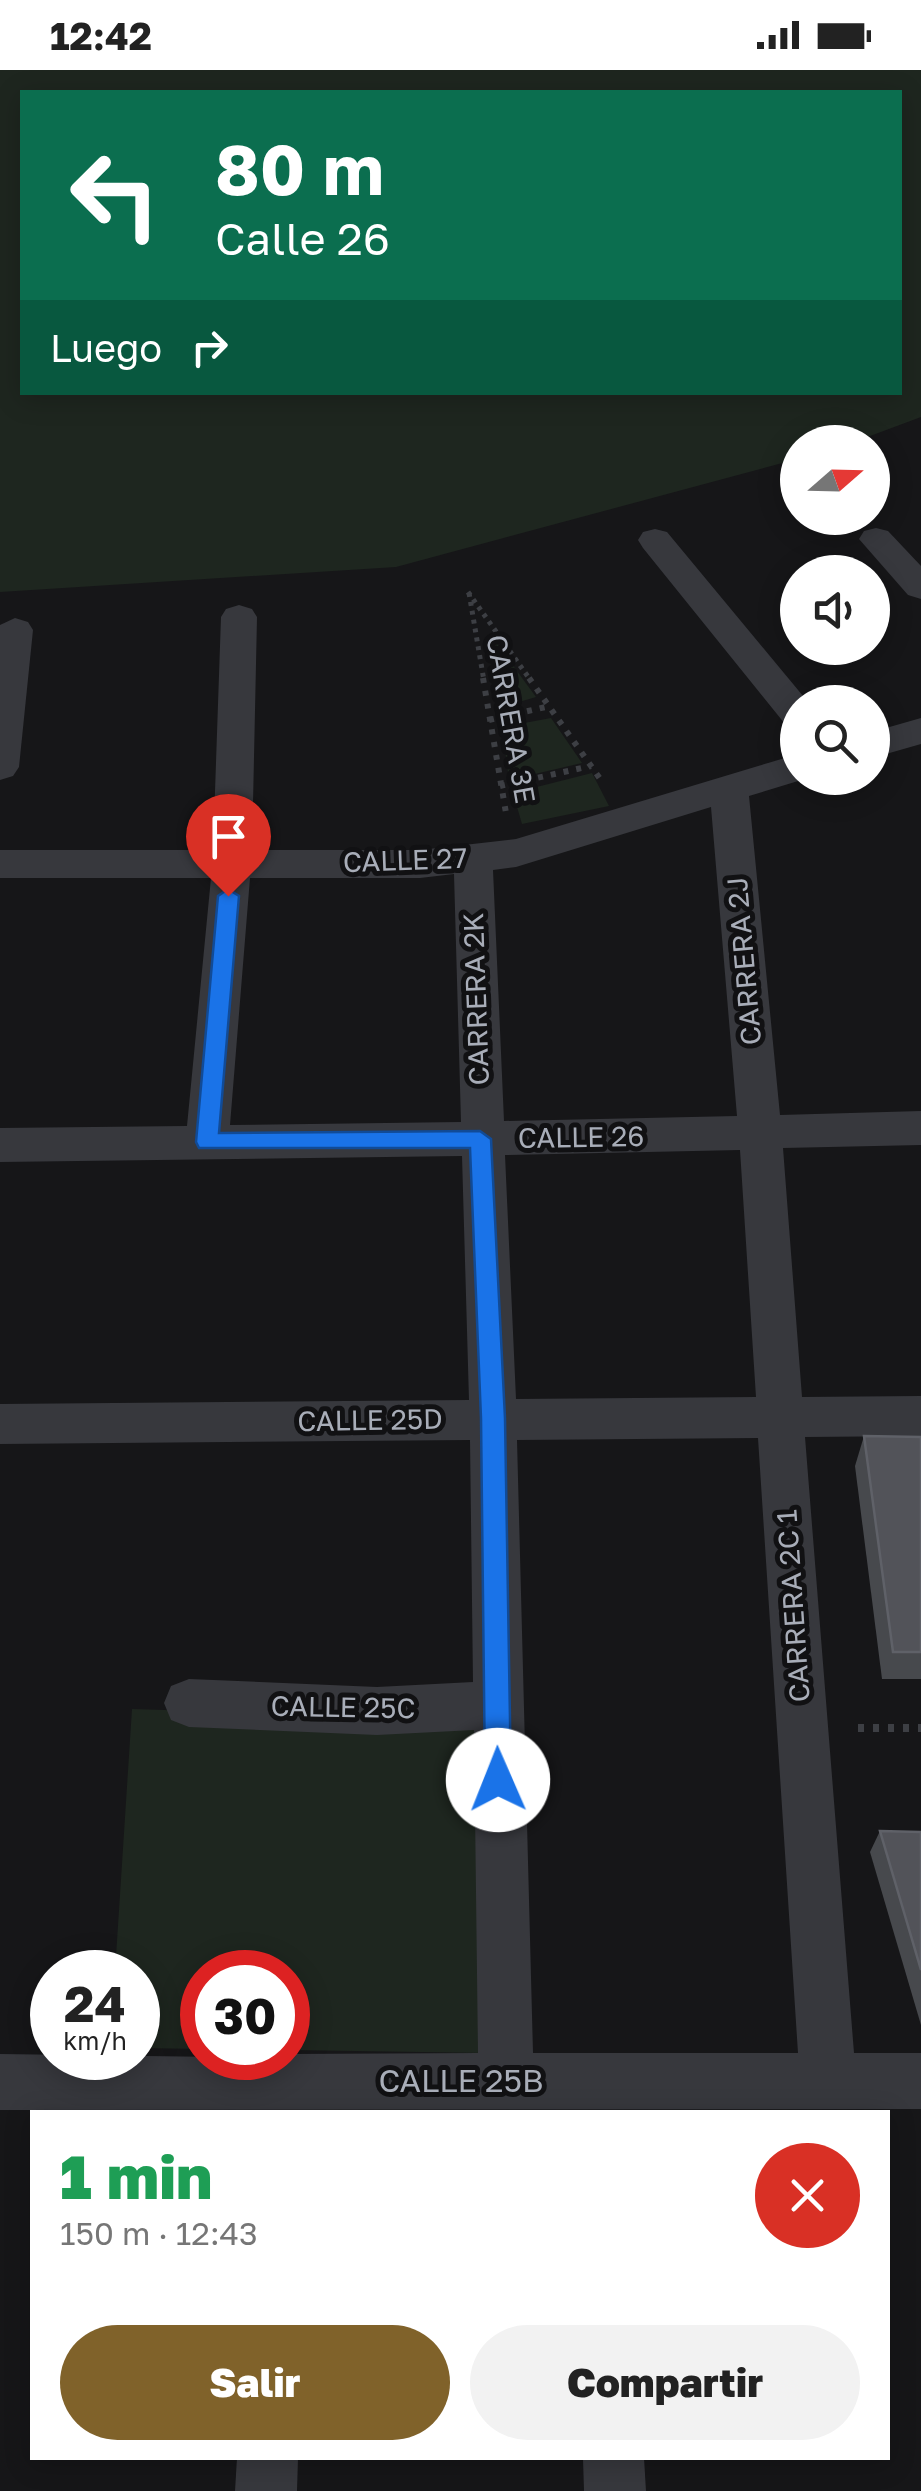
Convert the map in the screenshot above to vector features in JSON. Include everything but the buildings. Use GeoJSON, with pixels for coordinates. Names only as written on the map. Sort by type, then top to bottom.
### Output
{"type":"FeatureCollection","features":[{"type":"Feature","properties":{"kind":"street"},"geometry":{"type":"LineString","coordinates":[[876,539],[921,587]]}},
{"type":"Feature","properties":{"kind":"street"},"geometry":{"type":"LineString","coordinates":[[656,540],[780,693]]}},
{"type":"Feature","properties":{"kind":"street"},"geometry":{"type":"LineString","coordinates":[[207,1142],[232,861],[239,616]]}},
{"type":"Feature","properties":{"kind":"street"},"geometry":{"type":"LineString","coordinates":[[0,767],[15,630]]}},
{"type":"Feature","properties":{"kind":"street"},"geometry":{"type":"LineString","coordinates":[[890,740],[921,731]]}},
{"type":"Feature","properties":{"kind":"street","name":"CALLE 27"},"geometry":{"type":"LineString","coordinates":[[0,864],[420,864],[516,853],[780,773]]}},
{"type":"Feature","properties":{"kind":"street","name":"CARRERA 2J"},"geometry":{"type":"LineString","coordinates":[[729,788],[760,1134]]}},
{"type":"Feature","properties":{"kind":"street","name":"CARRERA 2K"},"geometry":{"type":"LineString","coordinates":[[473,858],[480,1139],[493,1418],[506,2080]]}},
{"type":"Feature","properties":{"kind":"street","name":"CALLE 26"},"geometry":{"type":"LineString","coordinates":[[0,1144],[480,1139],[921,1128]]}},
{"type":"Feature","properties":{"kind":"street","name":"CARRERA 2C 1"},"geometry":{"type":"LineString","coordinates":[[760,1134],[828,2079]]}},
{"type":"Feature","properties":{"kind":"street","name":"CALLE 25D"},"geometry":{"type":"LineString","coordinates":[[0,1424],[921,1416]]}},
{"type":"Feature","properties":{"kind":"street","name":"CALLE 25C"},"geometry":{"type":"LineString","coordinates":[[189,1703],[377,1711],[496,1706]]}},
{"type":"Feature","properties":{"kind":"street","name":"CALLE 25B"},"geometry":{"type":"LineString","coordinates":[[0,2082],[289,2097],[506,2080],[606,2096],[828,2079],[921,2081]]}},
{"type":"Feature","properties":{"kind":"street"},"geometry":{"type":"LineString","coordinates":[[266,2491],[268,2460]]}},
{"type":"Feature","properties":{"kind":"street"},"geometry":{"type":"LineString","coordinates":[[614,2460],[615,2491]]}},
{"type":"Feature","properties":{"kind":"path","name":"CARRERA 3E"},"geometry":{"type":"LineString","coordinates":[[516,853],[500,786],[468,592],[550,706]]}},
{"type":"Feature","properties":{"kind":"path"},"geometry":{"type":"LineString","coordinates":[[488,720],[550,706],[629,820]]}},
{"type":"Feature","properties":{"kind":"path"},"geometry":{"type":"LineString","coordinates":[[500,786],[591,766]]}},
{"type":"Feature","properties":{"kind":"shaded area"},"geometry":{"type":"Polygon","coordinates":[[[0,70],[921,70],[921,417],[890,429],[890,425],[780,425],[780,464],[396,567],[0,592],[0,70]]]}},
{"type":"Feature","properties":{"kind":"shaded area"},"geometry":{"type":"Polygon","coordinates":[[[489,634],[492,637],[536,697],[499,708],[489,634]]]}},
{"type":"Feature","properties":{"kind":"shaded area"},"geometry":{"type":"Polygon","coordinates":[[[551,718],[582,763],[509,780],[502,727],[551,718]]]}},
{"type":"Feature","properties":{"kind":"shaded area"},"geometry":{"type":"Polygon","coordinates":[[[592,773],[609,806],[522,824],[513,793],[592,773]]]}},
{"type":"Feature","properties":{"kind":"shaded area"},"geometry":{"type":"Polygon","coordinates":[[[132,1709],[485,1720],[486,2053],[310,2050],[310,1950],[180,1950],[180,2049],[160,2048],[160,1950],[116,1950],[132,1709]]]}},
{"type":"Feature","properties":{"kind":"route"},"geometry":{"type":"LineString","coordinates":[[228,896],[207,1142],[480,1139],[493,1418],[498,1780]]}}]}
